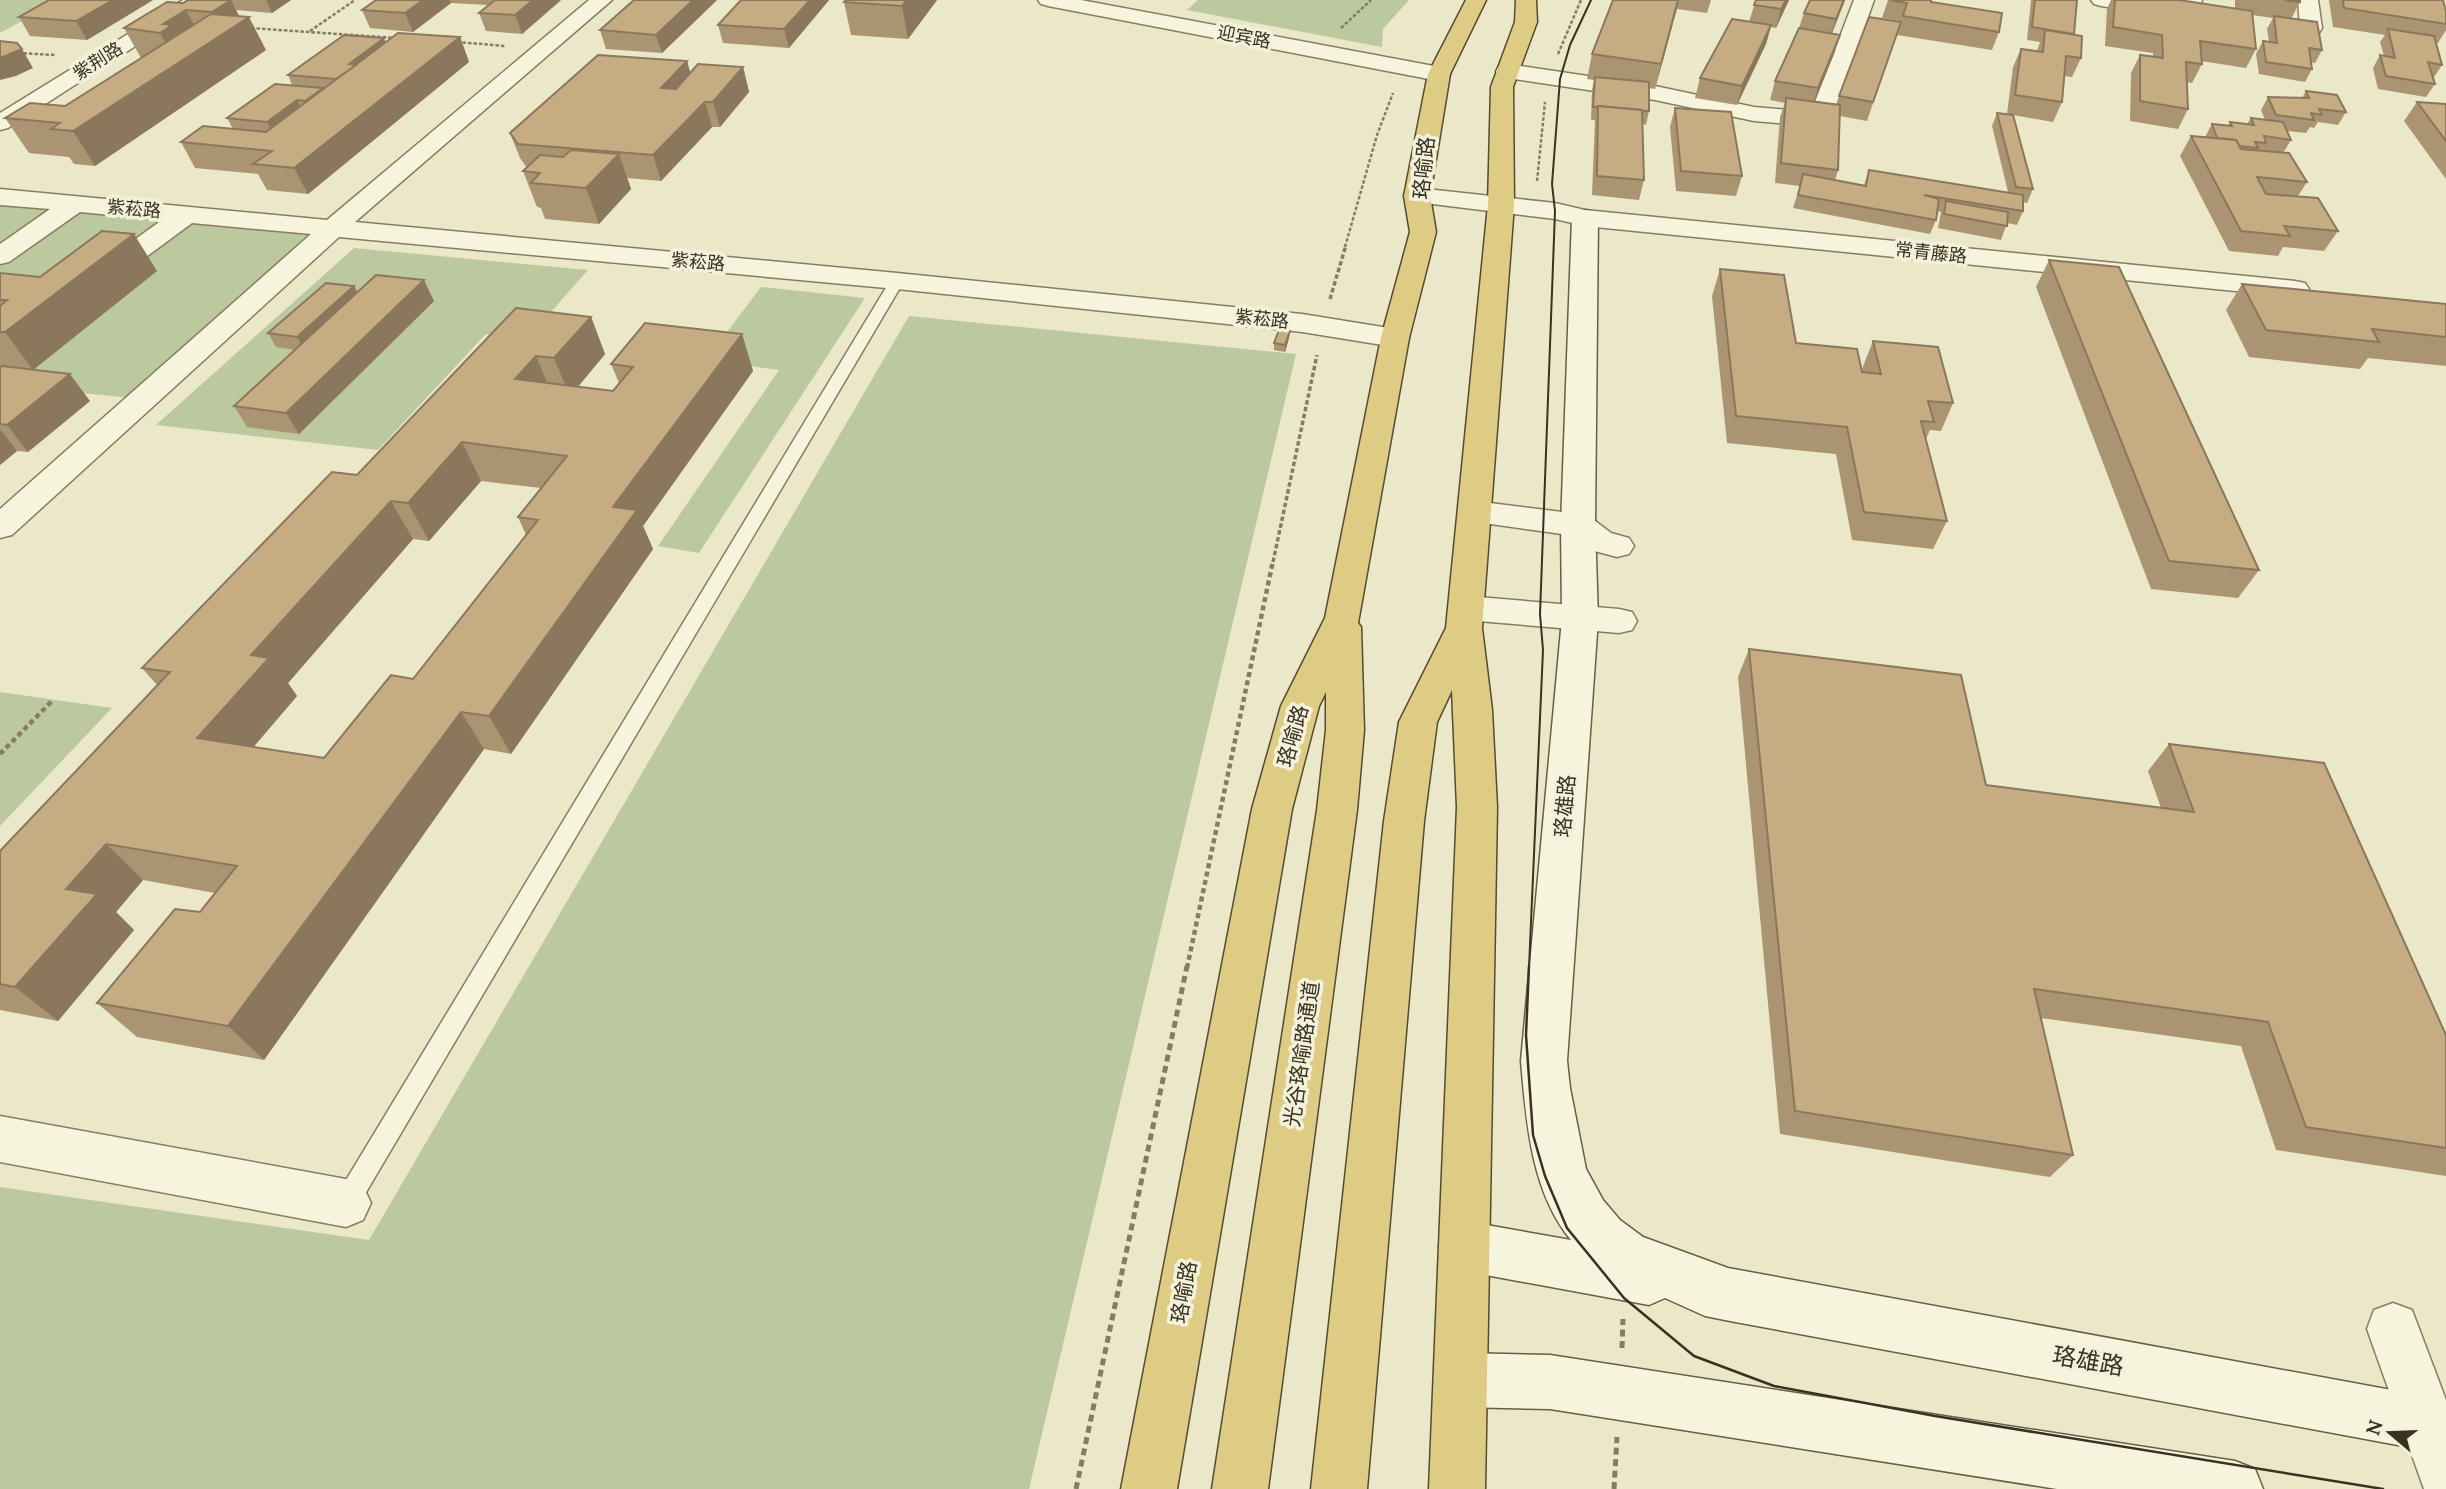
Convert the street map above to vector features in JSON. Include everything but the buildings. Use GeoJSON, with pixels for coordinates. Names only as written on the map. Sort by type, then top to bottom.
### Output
{"type":"FeatureCollection","features":[{"type":"Feature","properties":{"kind":"highway","name":"珞喻路"},"geometry":{"type":"LineString","coordinates":[[1149,1489],[1272,809],[1300,706],[1343,618],[1395,338],[1423,232],[1416,196],[1440,74],[1476,0]]}},
{"type":"Feature","properties":{"kind":"highway"},"geometry":{"type":"LineString","coordinates":[[1457,1489],[1477,807],[1473,710],[1465,618],[1501,205],[1502,87],[1526,22],[1526,0]]}},
{"type":"Feature","properties":{"kind":"highway","name":"光谷珞喻路通道"},"geometry":{"type":"LineString","coordinates":[[1240,1489],[1336,810],[1345,730],[1343,618]]}},
{"type":"Feature","properties":{"kind":"highway"},"geometry":{"type":"LineString","coordinates":[[1339,1489],[1404,821],[1418,722],[1465,618]]}},
{"type":"Feature","properties":{"kind":"street","name":"紫荆路"},"geometry":{"type":"LineString","coordinates":[[0,123],[197,0]]}},
{"type":"Feature","properties":{"kind":"street"},"geometry":{"type":"LineString","coordinates":[[0,527],[333,229],[602,0]]}},
{"type":"Feature","properties":{"kind":"street","name":"迎宾路"},"geometry":{"type":"LineString","coordinates":[[1048,0],[1440,74]]}},
{"type":"Feature","properties":{"kind":"street"},"geometry":{"type":"LineString","coordinates":[[1820,120],[1864,0]]}},
{"type":"Feature","properties":{"kind":"street"},"geometry":{"type":"LineString","coordinates":[[2107,0],[2191,14],[2192,0]]}},
{"type":"Feature","properties":{"kind":"street"},"geometry":{"type":"LineString","coordinates":[[2308,0],[2311,28]]}},
{"type":"Feature","properties":{"kind":"street"},"geometry":{"type":"LineString","coordinates":[[1507,71],[1655,93],[1754,114],[1846,123]]}},
{"type":"Feature","properties":{"kind":"street","name":"常青藤路"},"geometry":{"type":"LineString","coordinates":[[1416,196],[1585,218],[2321,292]]}},
{"type":"Feature","properties":{"kind":"street","name":"紫菘路"},"geometry":{"type":"LineString","coordinates":[[0,197],[897,281],[1323,326],[1395,338]]}},
{"type":"Feature","properties":{"kind":"street"},"geometry":{"type":"LineString","coordinates":[[0,256],[75,204]]}},
{"type":"Feature","properties":{"kind":"street"},"geometry":{"type":"LineString","coordinates":[[86,288],[187,214]]}},
{"type":"Feature","properties":{"kind":"street","name":"珞雄路"},"geometry":{"type":"LineString","coordinates":[[1585,218],[1578,525],[1580,619],[1544,1061],[1551,1133],[1576,1206],[1601,1238],[1626,1256],[1730,1295]]}},
{"type":"Feature","properties":{"kind":"street"},"geometry":{"type":"LineString","coordinates":[[1474,512],[1578,525],[1599,541],[1617,546]]}},
{"type":"Feature","properties":{"kind":"street"},"geometry":{"type":"LineString","coordinates":[[1465,618],[1619,621]]}},
{"type":"Feature","properties":{"kind":"street"},"geometry":{"type":"LineString","coordinates":[[0,1139],[346,1203]]}},
{"type":"Feature","properties":{"kind":"street","name":"珞雄路"},"geometry":{"type":"LineString","coordinates":[[1464,1247],[1598,1269],[2436,1424]]}},
{"type":"Feature","properties":{"kind":"street"},"geometry":{"type":"LineString","coordinates":[[2392,1329],[2436,1424],[2446,1475]]}},
{"type":"Feature","properties":{"kind":"street"},"geometry":{"type":"LineString","coordinates":[[1461,1380],[1550,1382],[2235,1489]]}},
{"type":"Feature","properties":{"kind":"lane"},"geometry":{"type":"LineString","coordinates":[[346,1203],[897,281]]}},
{"type":"Feature","properties":{"kind":"path"},"geometry":{"type":"LineString","coordinates":[[309,32],[355,0]]}},
{"type":"Feature","properties":{"kind":"path"},"geometry":{"type":"LineString","coordinates":[[1319,51],[1371,0]]}},
{"type":"Feature","properties":{"kind":"path"},"geometry":{"type":"LineString","coordinates":[[1581,0],[1548,77],[1537,182],[1564,186],[1585,218]]}},
{"type":"Feature","properties":{"kind":"path"},"geometry":{"type":"LineString","coordinates":[[243,27],[406,38]]}},
{"type":"Feature","properties":{"kind":"path"},"geometry":{"type":"LineString","coordinates":[[447,41],[544,48]]}},
{"type":"Feature","properties":{"kind":"path"},"geometry":{"type":"LineString","coordinates":[[1076,1489],[1323,326],[1377,135],[1402,68]]}},
{"type":"Feature","properties":{"kind":"path"},"geometry":{"type":"LineString","coordinates":[[0,754],[53,700]]}},
{"type":"Feature","properties":{"kind":"green space"},"geometry":{"type":"Polygon","coordinates":[[[0,0],[60,0],[0,32],[0,0]]]}},
{"type":"Feature","properties":{"kind":"green space"},"geometry":{"type":"Polygon","coordinates":[[[1198,0],[1409,0],[1383,29],[1382,47],[1187,10],[1198,0]]]}},
{"type":"Feature","properties":{"kind":"green space"},"geometry":{"type":"Polygon","coordinates":[[[0,205],[320,232],[132,398],[0,385],[0,205]]]}},
{"type":"Feature","properties":{"kind":"green space"},"geometry":{"type":"Polygon","coordinates":[[[354,248],[588,270],[528,338],[486,334],[378,450],[156,425],[354,248]]]}},
{"type":"Feature","properties":{"kind":"green space"},"geometry":{"type":"Polygon","coordinates":[[[761,287],[865,298],[699,553],[658,546],[779,370],[706,360],[761,287]]]}},
{"type":"Feature","properties":{"kind":"green space"},"geometry":{"type":"Polygon","coordinates":[[[909,316],[1296,354],[1029,1489],[0,1489],[0,1187],[369,1240],[909,316]]]}},
{"type":"Feature","properties":{"kind":"green space"},"geometry":{"type":"Polygon","coordinates":[[[0,692],[112,708],[0,826],[0,692]]]}},
{"type":"Feature","properties":{"kind":"tram line"},"geometry":{"type":"LineString","coordinates":[[1529,968],[1543,650],[1540,614],[1555,211],[1552,184],[1560,79],[1570,45],[1591,0]]}},
{"type":"Feature","properties":{"kind":"tram line"},"geometry":{"type":"LineString","coordinates":[[1529,966],[1526,1035],[1533,1135],[1545,1176],[1567,1228],[1624,1298],[1694,1356],[1774,1386],[1935,1416],[2383,1489]]}}]}
